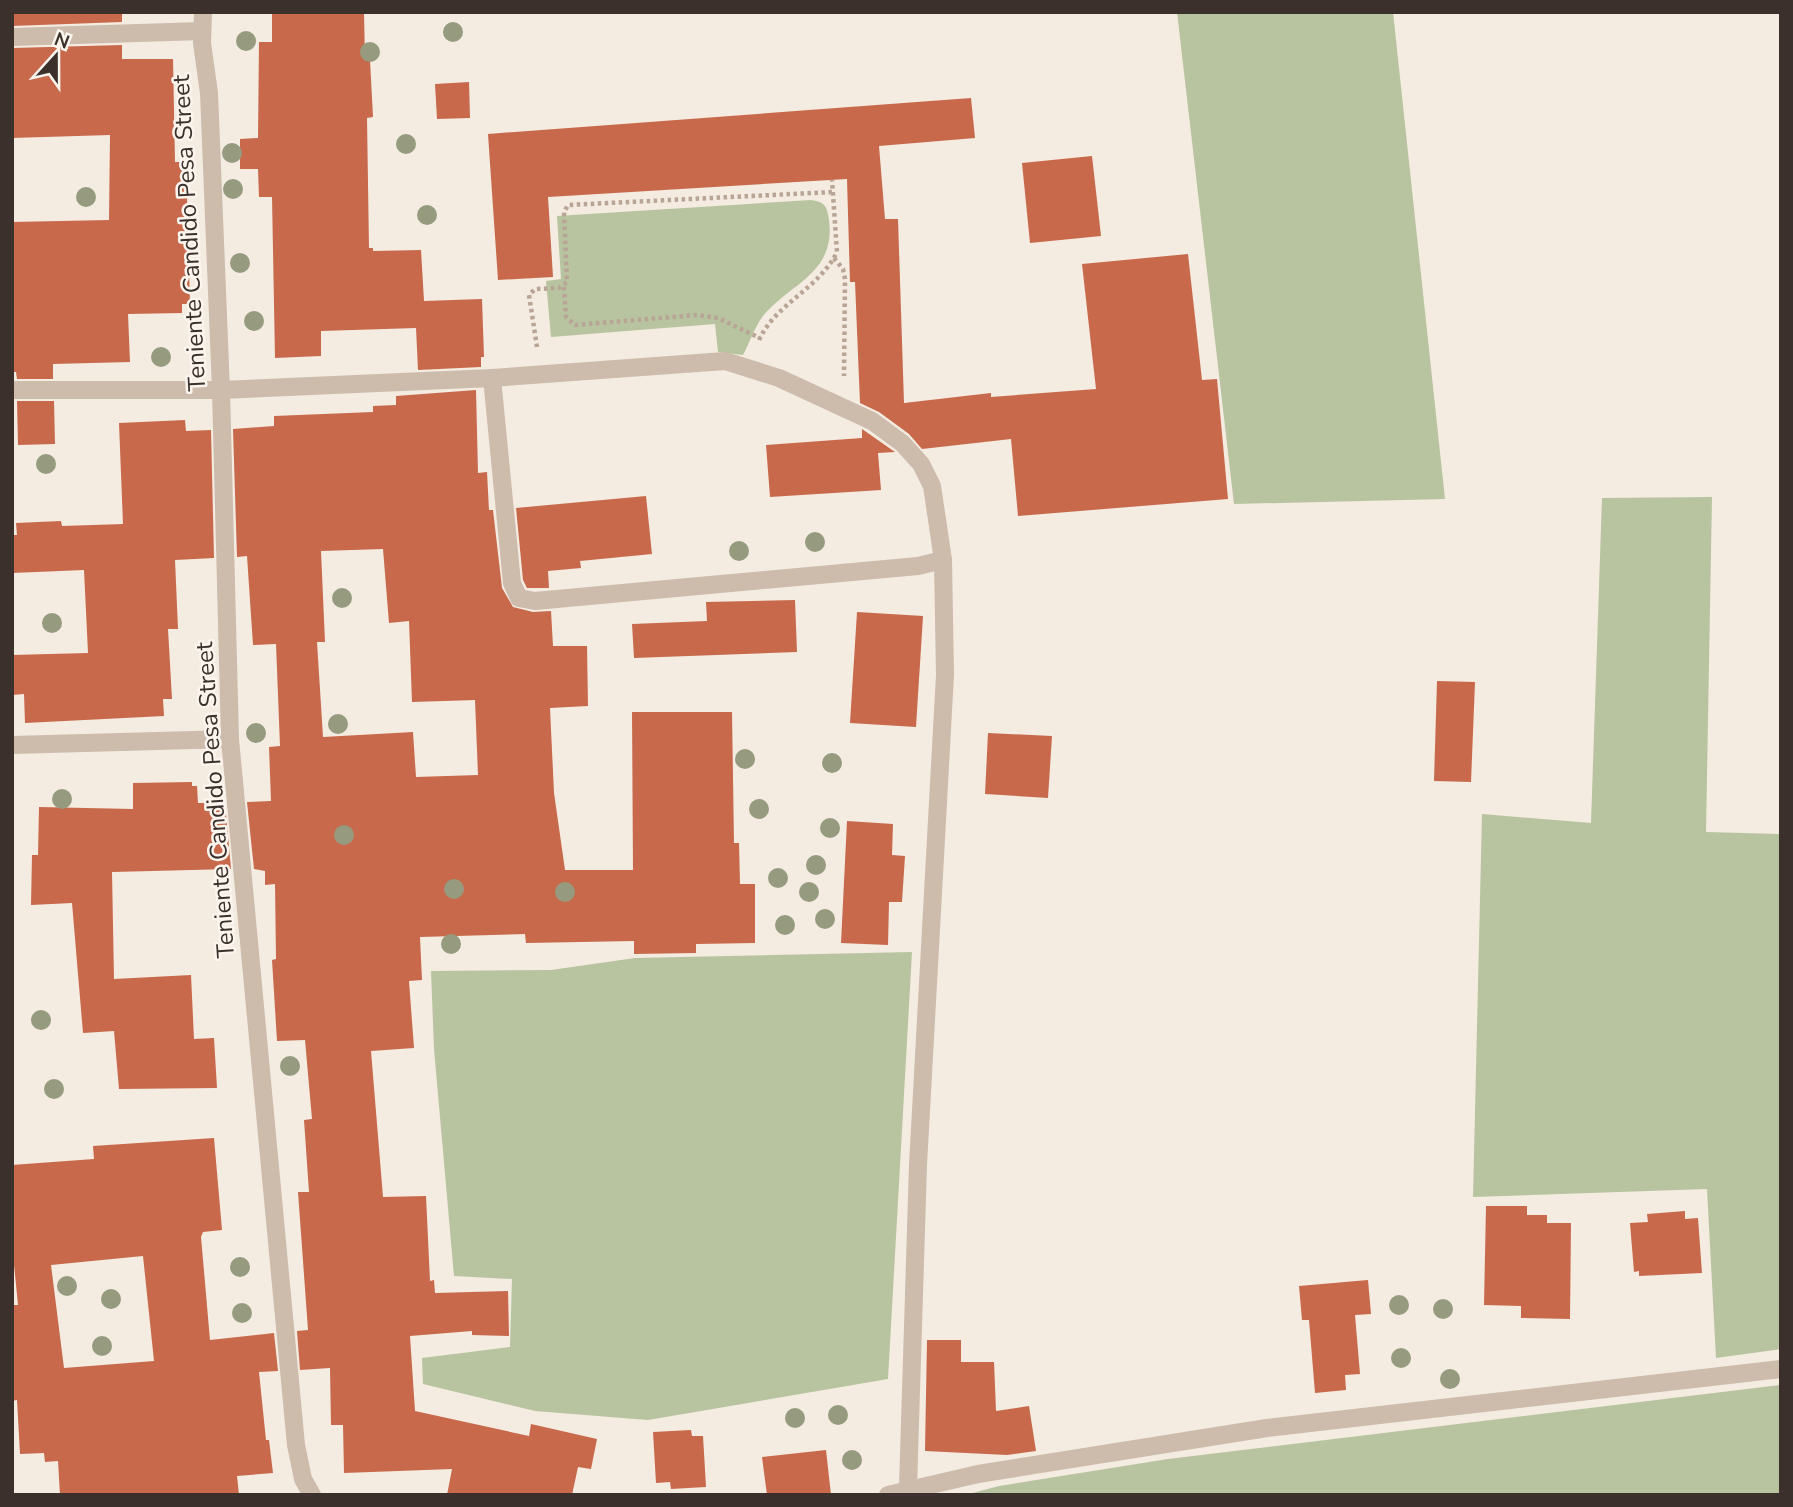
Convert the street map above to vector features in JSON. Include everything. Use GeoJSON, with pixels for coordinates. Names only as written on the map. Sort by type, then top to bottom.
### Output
{"type":"FeatureCollection","features":[{"type":"Feature","properties":{"kind":"street","name":"Teniente Candido Pesa Street"},"geometry":{"type":"LineString","coordinates":[[203,12],[201,31],[209,93],[221,390],[230,738],[296,1446],[303,1479],[312,1495]]}},
{"type":"Feature","properties":{"kind":"street"},"geometry":{"type":"LineString","coordinates":[[12,37],[201,31]]}},
{"type":"Feature","properties":{"kind":"street"},"geometry":{"type":"LineString","coordinates":[[12,390],[221,390],[542,374],[718,360],[748,366],[834,402],[888,432],[921,464],[932,486],[943,561],[942,739],[918,1165],[908,1489]]}},
{"type":"Feature","properties":{"kind":"street"},"geometry":{"type":"LineString","coordinates":[[492,377],[512,583],[519,597],[535,601],[918,566],[943,561]]}},
{"type":"Feature","properties":{"kind":"street"},"geometry":{"type":"LineString","coordinates":[[12,745],[230,738]]}},
{"type":"Feature","properties":{"kind":"street"},"geometry":{"type":"LineString","coordinates":[[888,1495],[978,1474],[1267,1428],[1781,1369]]}},
{"type":"Feature","properties":{"kind":"path"},"geometry":{"type":"LineString","coordinates":[[748,366],[767,324],[811,288],[834,258],[839,244],[832,180]]}},
{"type":"Feature","properties":{"kind":"path"},"geometry":{"type":"LineString","coordinates":[[760,338],[718,318],[697,315],[575,325],[566,317],[564,212],[568,205],[833,192]]}},
{"type":"Feature","properties":{"kind":"path"},"geometry":{"type":"LineString","coordinates":[[834,258],[844,269],[844,378],[834,402]]}},
{"type":"Feature","properties":{"kind":"path"},"geometry":{"type":"LineString","coordinates":[[542,374],[529,295],[535,289],[564,287]]}},
{"type":"Feature","properties":{"kind":"green space"},"geometry":{"type":"Polygon","coordinates":[[[1177,12],[1393,12],[1445,499],[1234,504],[1177,12]]]}},
{"type":"Feature","properties":{"kind":"green space"},"geometry":{"type":"Polygon","coordinates":[[[811,200],[824,205],[827,211],[829,238],[825,253],[809,276],[763,316],[743,355],[718,352],[715,324],[551,337],[546,281],[561,279],[557,216],[811,200]]]}},
{"type":"Feature","properties":{"kind":"green space"},"geometry":{"type":"Polygon","coordinates":[[[1712,497],[1706,832],[1781,834],[1781,1349],[1716,1358],[1707,1189],[1473,1197],[1482,814],[1591,823],[1602,498],[1712,497]]]}},
{"type":"Feature","properties":{"kind":"green space"},"geometry":{"type":"Polygon","coordinates":[[[912,952],[888,1379],[648,1420],[535,1411],[423,1384],[422,1358],[510,1347],[512,1279],[454,1276],[434,1049],[431,971],[551,970],[635,958],[912,952]]]}},
{"type":"Feature","properties":{"kind":"green space"},"geometry":{"type":"Polygon","coordinates":[[[1781,1385],[1781,1495],[965,1495],[999,1486],[1168,1459],[1781,1385]]]}},
{"type":"Feature","properties":{"kind":"building"},"geometry":{"type":"Polygon","coordinates":[[[12,12],[122,12],[122,22],[12,26],[12,12]]]}},
{"type":"Feature","properties":{"kind":"building"},"geometry":{"type":"Polygon","coordinates":[[[272,12],[364,12],[365,60],[370,60],[373,117],[367,118],[369,248],[373,248],[373,251],[421,250],[424,301],[482,299],[484,357],[481,357],[481,367],[418,370],[416,328],[321,331],[321,356],[275,358],[272,197],[259,197],[258,169],[240,169],[240,139],[258,138],[259,42],[272,42],[272,12]]]}},
{"type":"Feature","properties":{"kind":"building"},"geometry":{"type":"Polygon","coordinates":[[[122,45],[122,59],[173,59],[175,162],[186,162],[190,304],[182,304],[182,313],[128,314],[130,362],[53,364],[53,379],[17,379],[16,372],[12,372],[12,222],[109,220],[110,135],[12,138],[12,48],[122,45]]]}},
{"type":"Feature","properties":{"kind":"building"},"geometry":{"type":"Polygon","coordinates":[[[469,82],[470,118],[437,119],[435,84],[469,82]]]}},
{"type":"Feature","properties":{"kind":"building"},"geometry":{"type":"Polygon","coordinates":[[[971,98],[975,138],[879,146],[885,219],[898,219],[904,403],[991,393],[991,397],[1096,389],[1082,264],[1188,254],[1202,380],[1217,379],[1228,499],[1018,516],[1011,439],[922,449],[909,434],[879,412],[860,403],[855,282],[850,282],[847,179],[548,197],[553,277],[498,280],[488,134],[971,98]]]}},
{"type":"Feature","properties":{"kind":"building"},"geometry":{"type":"Polygon","coordinates":[[[1092,156],[1101,236],[1030,243],[1022,163],[1092,156]]]}},
{"type":"Feature","properties":{"kind":"building"},"geometry":{"type":"Polygon","coordinates":[[[476,390],[478,473],[487,472],[489,510],[493,510],[502,588],[513,607],[533,612],[551,611],[553,646],[587,646],[588,706],[550,708],[554,793],[565,870],[633,870],[632,712],[732,712],[734,843],[739,843],[740,884],[755,884],[755,943],[696,944],[696,953],[634,954],[634,941],[526,943],[525,934],[420,937],[422,980],[409,981],[414,1048],[371,1051],[383,1197],[426,1196],[430,1281],[434,1280],[435,1293],[508,1291],[509,1336],[472,1335],[472,1331],[410,1336],[415,1411],[529,1436],[531,1424],[597,1439],[591,1469],[578,1467],[572,1495],[447,1495],[452,1469],[344,1473],[343,1425],[331,1425],[330,1368],[300,1370],[297,1331],[308,1330],[298,1192],[309,1192],[304,1120],[312,1119],[305,1040],[277,1041],[272,960],[276,959],[275,884],[265,885],[265,871],[254,869],[247,802],[271,801],[269,747],[280,746],[276,644],[253,645],[247,556],[237,557],[233,429],[274,426],[274,416],[373,412],[373,406],[396,405],[396,396],[476,390]],[[383,549],[321,551],[325,642],[317,642],[323,737],[413,732],[416,777],[478,775],[475,700],[412,702],[409,621],[389,623],[383,549]]]}},
{"type":"Feature","properties":{"kind":"building"},"geometry":{"type":"Polygon","coordinates":[[[17,401],[54,401],[55,444],[18,445],[17,401]]]}},
{"type":"Feature","properties":{"kind":"building"},"geometry":{"type":"Polygon","coordinates":[[[185,420],[186,431],[211,430],[214,558],[175,560],[178,629],[168,629],[172,699],[163,699],[164,716],[25,723],[24,694],[12,695],[12,655],[88,653],[84,570],[12,573],[12,535],[17,535],[16,523],[61,521],[62,526],[123,524],[119,423],[185,420]]]}},
{"type":"Feature","properties":{"kind":"building"},"geometry":{"type":"Polygon","coordinates":[[[862,429],[895,452],[878,453],[881,490],[770,497],[766,445],[862,438],[862,429]]]}},
{"type":"Feature","properties":{"kind":"building"},"geometry":{"type":"Polygon","coordinates":[[[646,496],[652,554],[580,561],[581,568],[548,571],[549,588],[527,588],[523,580],[516,508],[646,496]]]}},
{"type":"Feature","properties":{"kind":"building"},"geometry":{"type":"Polygon","coordinates":[[[795,600],[797,652],[634,658],[632,624],[707,621],[706,602],[795,600]]]}},
{"type":"Feature","properties":{"kind":"building"},"geometry":{"type":"Polygon","coordinates":[[[857,612],[923,616],[916,727],[850,723],[857,612]]]}},
{"type":"Feature","properties":{"kind":"building"},"geometry":{"type":"Polygon","coordinates":[[[1437,681],[1475,682],[1471,782],[1434,781],[1437,681]]]}},
{"type":"Feature","properties":{"kind":"building"},"geometry":{"type":"Polygon","coordinates":[[[988,733],[1052,736],[1048,798],[985,794],[988,733]]]}},
{"type":"Feature","properties":{"kind":"building"},"geometry":{"type":"Polygon","coordinates":[[[192,782],[192,786],[197,786],[198,803],[225,803],[231,869],[112,872],[114,979],[191,975],[194,1039],[214,1038],[217,1088],[119,1089],[114,1031],[83,1033],[72,903],[31,905],[32,855],[38,855],[39,807],[133,809],[133,783],[192,782]]]}},
{"type":"Feature","properties":{"kind":"building"},"geometry":{"type":"Polygon","coordinates":[[[847,821],[893,824],[892,855],[905,856],[902,902],[889,902],[888,945],[841,943],[847,821]]]}},
{"type":"Feature","properties":{"kind":"building"},"geometry":{"type":"Polygon","coordinates":[[[214,1138],[222,1230],[203,1232],[201,1237],[210,1340],[274,1333],[278,1371],[259,1372],[266,1440],[269,1440],[273,1473],[237,1476],[239,1495],[60,1495],[58,1461],[45,1462],[44,1453],[20,1454],[17,1400],[12,1401],[12,1305],[18,1305],[12,1244],[12,1165],[94,1159],[93,1146],[214,1138]],[[143,1256],[51,1265],[64,1368],[154,1361],[143,1256]]]}},
{"type":"Feature","properties":{"kind":"building"},"geometry":{"type":"Polygon","coordinates":[[[1486,1206],[1527,1206],[1527,1215],[1547,1215],[1547,1223],[1571,1223],[1570,1319],[1521,1318],[1521,1306],[1484,1305],[1486,1206]]]}},
{"type":"Feature","properties":{"kind":"building"},"geometry":{"type":"Polygon","coordinates":[[[1685,1211],[1685,1219],[1698,1218],[1702,1273],[1639,1276],[1639,1271],[1634,1272],[1630,1223],[1648,1222],[1647,1214],[1685,1211]]]}},
{"type":"Feature","properties":{"kind":"building"},"geometry":{"type":"Polygon","coordinates":[[[1368,1280],[1371,1314],[1355,1315],[1360,1374],[1345,1375],[1346,1390],[1315,1393],[1309,1320],[1302,1320],[1299,1286],[1368,1280]]]}},
{"type":"Feature","properties":{"kind":"building"},"geometry":{"type":"Polygon","coordinates":[[[927,1340],[961,1340],[961,1362],[994,1362],[996,1411],[1029,1406],[1036,1451],[1007,1455],[925,1451],[927,1340]]]}},
{"type":"Feature","properties":{"kind":"building"},"geometry":{"type":"Polygon","coordinates":[[[691,1430],[692,1436],[703,1436],[706,1487],[671,1489],[670,1482],[656,1483],[653,1432],[691,1430]]]}},
{"type":"Feature","properties":{"kind":"building"},"geometry":{"type":"Polygon","coordinates":[[[826,1450],[831,1495],[767,1495],[762,1457],[826,1450]]]}}]}
